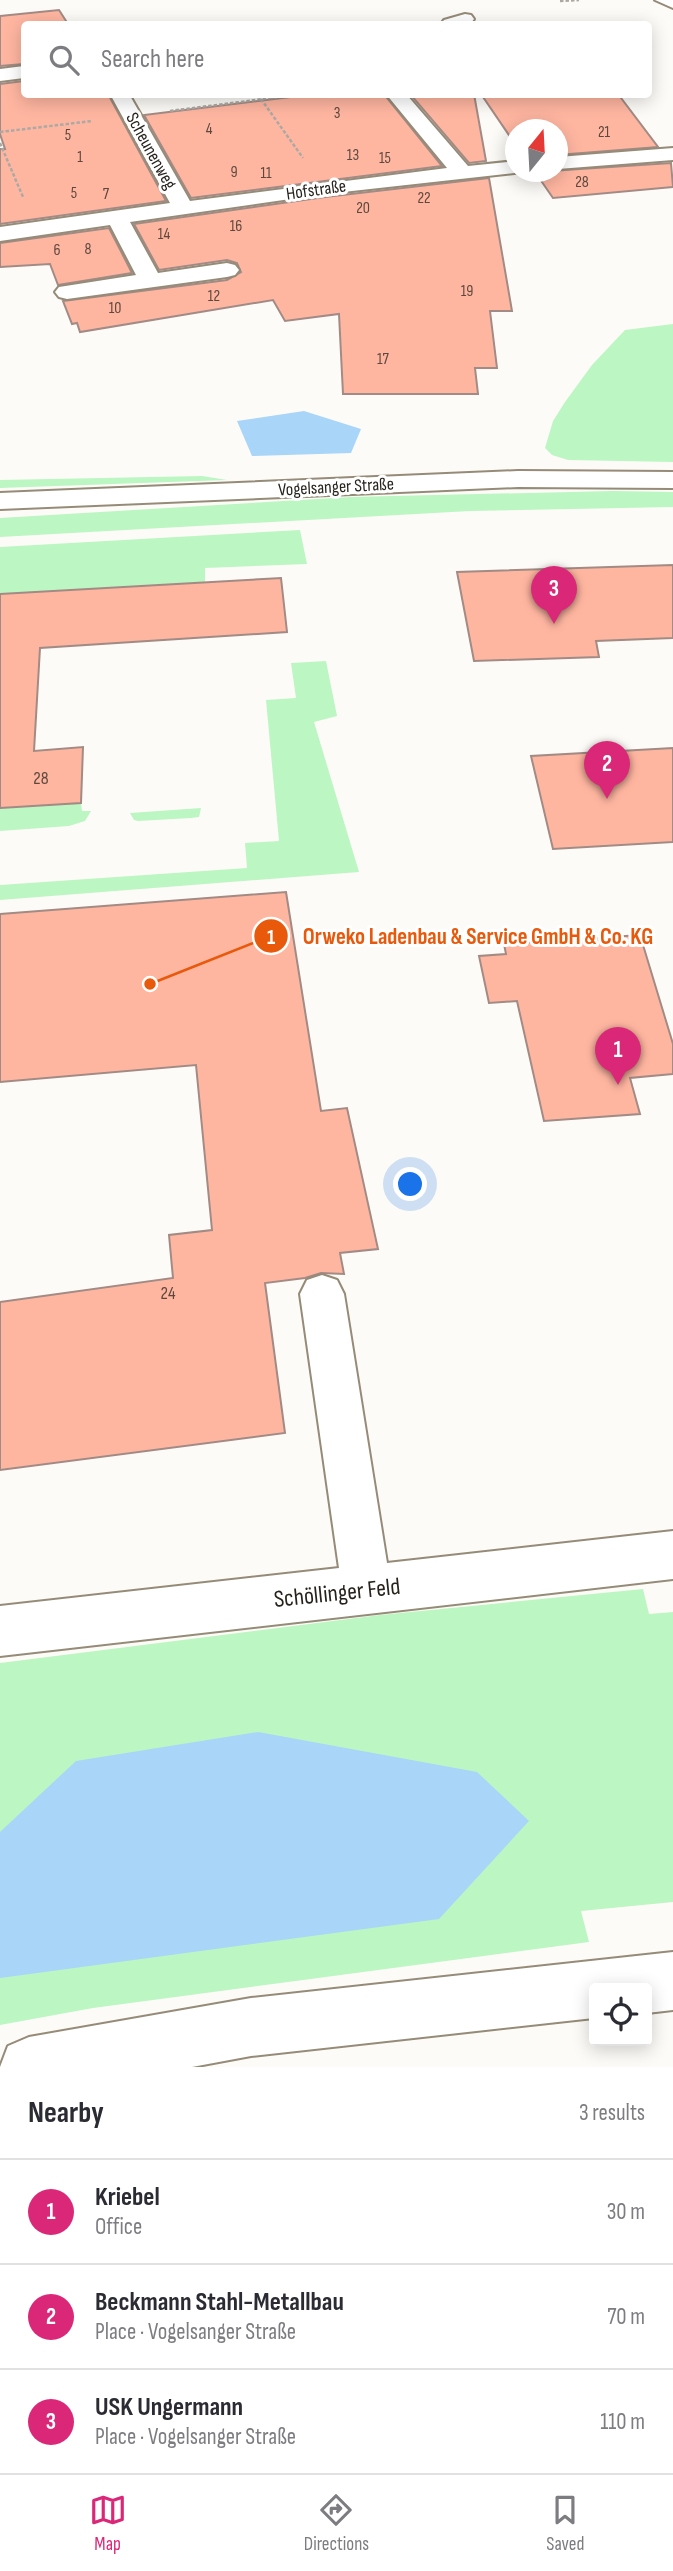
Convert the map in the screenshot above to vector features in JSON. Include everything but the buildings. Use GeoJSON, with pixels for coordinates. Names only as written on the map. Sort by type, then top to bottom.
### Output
{"type":"FeatureCollection","features":[{"type":"Feature","properties":{"kind":"street"},"geometry":{"type":"LineString","coordinates":[[664,0],[673,3]]}},
{"type":"Feature","properties":{"kind":"street"},"geometry":{"type":"LineString","coordinates":[[0,75],[21,72]]}},
{"type":"Feature","properties":{"kind":"street","name":"Scheunenweg"},"geometry":{"type":"LineString","coordinates":[[121,98],[183,208]]}},
{"type":"Feature","properties":{"kind":"street"},"geometry":{"type":"LineString","coordinates":[[397,98],[461,172]]}},
{"type":"Feature","properties":{"kind":"street"},"geometry":{"type":"LineString","coordinates":[[568,162],[673,154]]}},
{"type":"Feature","properties":{"kind":"street","name":"Hofstraße"},"geometry":{"type":"LineString","coordinates":[[0,234],[325,188],[505,168]]}},
{"type":"Feature","properties":{"kind":"street"},"geometry":{"type":"LineString","coordinates":[[117,218],[151,281]]}},
{"type":"Feature","properties":{"kind":"street"},"geometry":{"type":"LineString","coordinates":[[67,292],[227,270]]}},
{"type":"Feature","properties":{"kind":"street","name":"Vogelsanger Straße"},"geometry":{"type":"LineString","coordinates":[[0,501],[519,479],[673,480]]}},
{"type":"Feature","properties":{"kind":"street"},"geometry":{"type":"LineString","coordinates":[[322,1294],[367,1590]]}},
{"type":"Feature","properties":{"kind":"street","name":"Schöllinger Feld"},"geometry":{"type":"LineString","coordinates":[[0,1631],[673,1555]]}},
{"type":"Feature","properties":{"kind":"street"},"geometry":{"type":"LineString","coordinates":[[652,1983],[673,1981]]}},
{"type":"Feature","properties":{"kind":"street"},"geometry":{"type":"LineString","coordinates":[[29,2067],[251,2027],[589,1990]]}},
{"type":"Feature","properties":{"kind":"path"},"geometry":{"type":"LineString","coordinates":[[560,1],[579,0]]}},
{"type":"Feature","properties":{"kind":"path"},"geometry":{"type":"LineString","coordinates":[[132,116],[275,98]]}},
{"type":"Feature","properties":{"kind":"path"},"geometry":{"type":"LineString","coordinates":[[261,100],[325,188]]}},
{"type":"Feature","properties":{"kind":"path"},"geometry":{"type":"LineString","coordinates":[[0,132],[92,121]]}},
{"type":"Feature","properties":{"kind":"path"},"geometry":{"type":"LineString","coordinates":[[0,143],[37,229]]}},
{"type":"Feature","properties":{"kind":"green space"},"geometry":{"type":"Polygon","coordinates":[[[673,324],[673,462],[568,460],[552,455],[545,448],[553,421],[592,365],[625,330],[673,324]]]}},
{"type":"Feature","properties":{"kind":"green space"},"geometry":{"type":"Polygon","coordinates":[[[202,476],[227,480],[0,488],[0,480],[202,476]]]}},
{"type":"Feature","properties":{"kind":"green space"},"geometry":{"type":"Polygon","coordinates":[[[673,492],[673,507],[470,511],[0,537],[0,518],[351,497],[673,492]]]}},
{"type":"Feature","properties":{"kind":"green space"},"geometry":{"type":"Polygon","coordinates":[[[300,530],[307,564],[205,568],[205,582],[0,594],[0,547],[300,530]]]}},
{"type":"Feature","properties":{"kind":"green space"},"geometry":{"type":"Polygon","coordinates":[[[326,661],[337,716],[314,722],[359,872],[0,900],[0,885],[247,868],[245,843],[279,841],[266,700],[296,698],[291,663],[326,661]]]}},
{"type":"Feature","properties":{"kind":"green space"},"geometry":{"type":"Polygon","coordinates":[[[81,803],[82,811],[91,811],[85,821],[69,826],[0,831],[0,808],[81,803]]]}},
{"type":"Feature","properties":{"kind":"green space"},"geometry":{"type":"Polygon","coordinates":[[[201,808],[199,817],[191,818],[138,821],[134,820],[130,813],[201,808]]]}},
{"type":"Feature","properties":{"kind":"green space"},"geometry":{"type":"Polygon","coordinates":[[[643,1589],[649,1614],[673,1612],[673,1902],[581,1911],[589,1942],[93,2008],[0,2025],[0,1663],[380,1615],[643,1589]]]}},
{"type":"Feature","properties":{"kind":"water"},"geometry":{"type":"Polygon","coordinates":[[[304,411],[361,429],[351,453],[252,456],[237,421],[304,411]]]}},
{"type":"Feature","properties":{"kind":"water"},"geometry":{"type":"Polygon","coordinates":[[[258,1732],[477,1772],[529,1821],[439,1919],[0,1978],[0,1832],[76,1761],[258,1732]]]}},
{"type":"Feature","properties":{"kind":"place","name":"USK Ungermann"},"geometry":{"type":"Point","coordinates":[554,624]}},
{"type":"Feature","properties":{"kind":"place","name":"Beckmann Stahl-Metallbau"},"geometry":{"type":"Point","coordinates":[607,799]}},
{"type":"Feature","properties":{"kind":"place","name":"Orweko Ladenbau & Service GmbH & Co. KG"},"geometry":{"type":"Point","coordinates":[150,984]}},
{"type":"Feature","properties":{"kind":"place","name":"Kriebel"},"geometry":{"type":"Point","coordinates":[618,1085]}}]}
